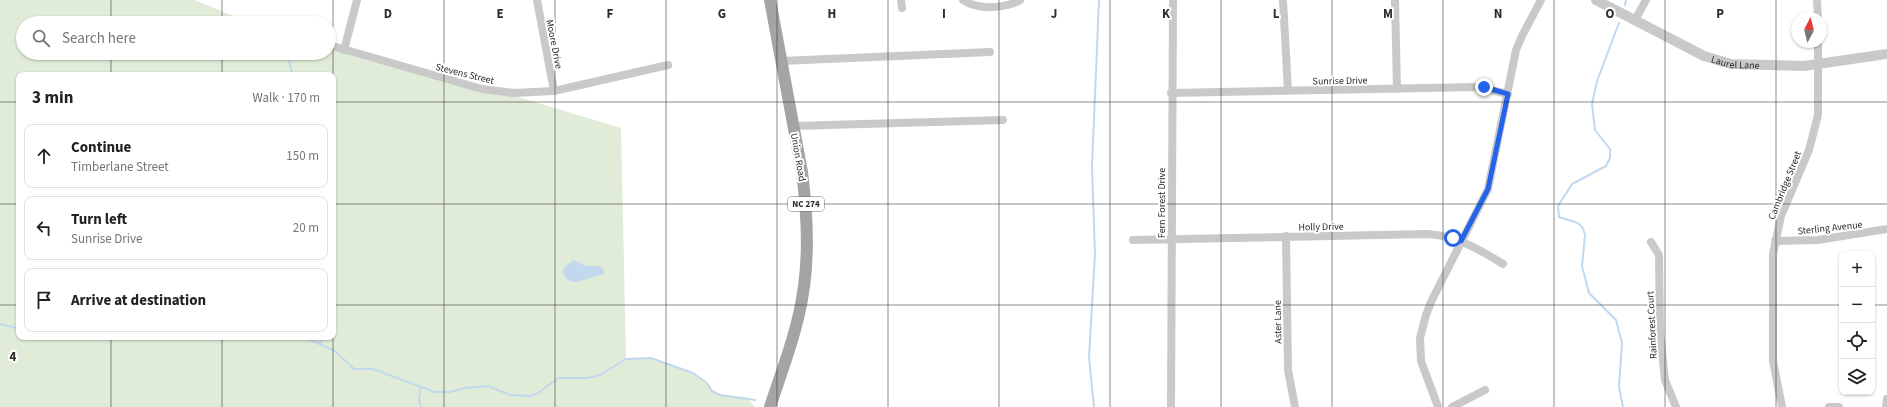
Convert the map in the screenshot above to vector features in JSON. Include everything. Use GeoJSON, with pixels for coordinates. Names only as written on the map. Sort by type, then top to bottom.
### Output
{"type":"FeatureCollection","features":[{"type":"Feature","properties":{"kind":"main road","name":"Union Road"},"geometry":{"type":"LineString","coordinates":[[770,0],[794,126],[806,201],[806,265],[795,332],[770,407]]}},
{"type":"Feature","properties":{"kind":"street"},"geometry":{"type":"LineString","coordinates":[[344,50],[357,0]]}},
{"type":"Feature","properties":{"kind":"street","name":"Moore Drive"},"geometry":{"type":"LineString","coordinates":[[537,0],[554,91]]}},
{"type":"Feature","properties":{"kind":"street"},"geometry":{"type":"LineString","coordinates":[[963,0],[981,7],[999,6],[1020,0]]}},
{"type":"Feature","properties":{"kind":"street","name":"Fern Forest Drive"},"geometry":{"type":"LineString","coordinates":[[1172,407],[1171,93],[1173,0]]}},
{"type":"Feature","properties":{"kind":"street"},"geometry":{"type":"LineString","coordinates":[[1283,0],[1288,91]]}},
{"type":"Feature","properties":{"kind":"street"},"geometry":{"type":"LineString","coordinates":[[1395,0],[1397,88]]}},
{"type":"Feature","properties":{"kind":"street"},"geometry":{"type":"LineString","coordinates":[[1438,407],[1421,361],[1420,338],[1426,315],[1461,241],[1488,189],[1519,44],[1541,0]]}},
{"type":"Feature","properties":{"kind":"street","name":"Laurel Lane"},"geometry":{"type":"LineString","coordinates":[[1596,0],[1714,60],[1731,64],[1818,64],[1887,54]]}},
{"type":"Feature","properties":{"kind":"street"},"geometry":{"type":"LineString","coordinates":[[1635,20],[1646,0]]}},
{"type":"Feature","properties":{"kind":"street"},"geometry":{"type":"LineString","coordinates":[[1818,0],[1818,12]]}},
{"type":"Feature","properties":{"kind":"street","name":"Stevens Street"},"geometry":{"type":"LineString","coordinates":[[336,48],[482,89],[514,93],[554,91],[668,65]]}},
{"type":"Feature","properties":{"kind":"street","name":"Cambridge Street"},"geometry":{"type":"LineString","coordinates":[[1782,407],[1773,361],[1772,266],[1775,241],[1783,210],[1809,150],[1818,115],[1818,48]]}},
{"type":"Feature","properties":{"kind":"street"},"geometry":{"type":"LineString","coordinates":[[781,60],[990,52]]}},
{"type":"Feature","properties":{"kind":"street","name":"Sunrise Drive"},"geometry":{"type":"LineString","coordinates":[[1171,93],[1484,87],[1508,94]]}},
{"type":"Feature","properties":{"kind":"street"},"geometry":{"type":"LineString","coordinates":[[794,126],[1003,120]]}},
{"type":"Feature","properties":{"kind":"street","name":"Sterling Avenue"},"geometry":{"type":"LineString","coordinates":[[1775,241],[1818,240],[1887,229]]}},
{"type":"Feature","properties":{"kind":"street","name":"Holly Drive"},"geometry":{"type":"LineString","coordinates":[[1133,240],[1171,238],[1428,234],[1441,235],[1461,241],[1503,264]]}},
{"type":"Feature","properties":{"kind":"street","name":"Aster Lane"},"geometry":{"type":"LineString","coordinates":[[1286,236],[1288,370],[1295,407]]}},
{"type":"Feature","properties":{"kind":"street","name":"Rainforest Court"},"geometry":{"type":"LineString","coordinates":[[1651,242],[1659,255],[1660,333],[1665,380],[1676,407]]}},
{"type":"Feature","properties":{"kind":"street"},"geometry":{"type":"LineString","coordinates":[[1452,407],[1485,390]]}},
{"type":"Feature","properties":{"kind":"street"},"geometry":{"type":"LineString","coordinates":[[1886,407],[1887,399]]}},
{"type":"Feature","properties":{"kind":"street"},"geometry":{"type":"LineString","coordinates":[[1829,407],[1839,407]]}},
{"type":"Feature","properties":{"kind":"green space"},"geometry":{"type":"Polygon","coordinates":[[[0,0],[195,0],[233,16],[16,16],[16,60],[336,60],[336,51],[495,94],[518,97],[621,128],[626,359],[651,358],[660,360],[693,373],[707,383],[712,391],[720,395],[746,397],[755,407],[0,407],[0,0]]]}},
{"type":"Feature","properties":{"kind":"water"},"geometry":{"type":"Polygon","coordinates":[[[574,260],[586,266],[599,266],[603,269],[604,274],[571,282],[565,277],[563,271],[567,265],[574,260]]]}},
{"type":"Feature","properties":{"kind":"waterway"},"geometry":{"type":"LineString","coordinates":[[1094,407],[1089,357],[1095,254],[1092,167],[1099,0]]}},
{"type":"Feature","properties":{"kind":"waterway"},"geometry":{"type":"LineString","coordinates":[[1625,5],[1626,0]]}},
{"type":"Feature","properties":{"kind":"waterway"},"geometry":{"type":"LineString","coordinates":[[1619,23],[1597,81],[1592,104],[1595,130],[1610,149],[1610,158],[1606,166],[1572,184],[1558,206],[1559,217],[1578,223],[1583,228],[1585,235],[1582,266],[1589,293],[1616,320],[1622,343],[1619,387],[1623,407]]}},
{"type":"Feature","properties":{"kind":"waterway"},"geometry":{"type":"LineString","coordinates":[[289,60],[291,72]]}},
{"type":"Feature","properties":{"kind":"waterway"},"geometry":{"type":"LineString","coordinates":[[0,324],[16,328]]}},
{"type":"Feature","properties":{"kind":"waterway"},"geometry":{"type":"LineString","coordinates":[[311,340],[335,351],[354,369],[373,369],[435,392],[450,392],[465,388],[488,386],[510,395],[529,396],[537,394],[558,378],[588,378],[600,375],[626,359],[651,358],[693,373],[707,383],[712,391],[720,395],[755,400]]}},
{"type":"Feature","properties":{"kind":"waterway"},"geometry":{"type":"LineString","coordinates":[[320,340],[321,344]]}},
{"type":"Feature","properties":{"kind":"waterway"},"geometry":{"type":"LineString","coordinates":[[421,387],[419,399],[421,407]]}},
{"type":"Feature","properties":{"kind":"route"},"geometry":{"type":"LineString","coordinates":[[1453,238],[1461,241],[1488,189],[1508,94],[1484,87]]}}]}
